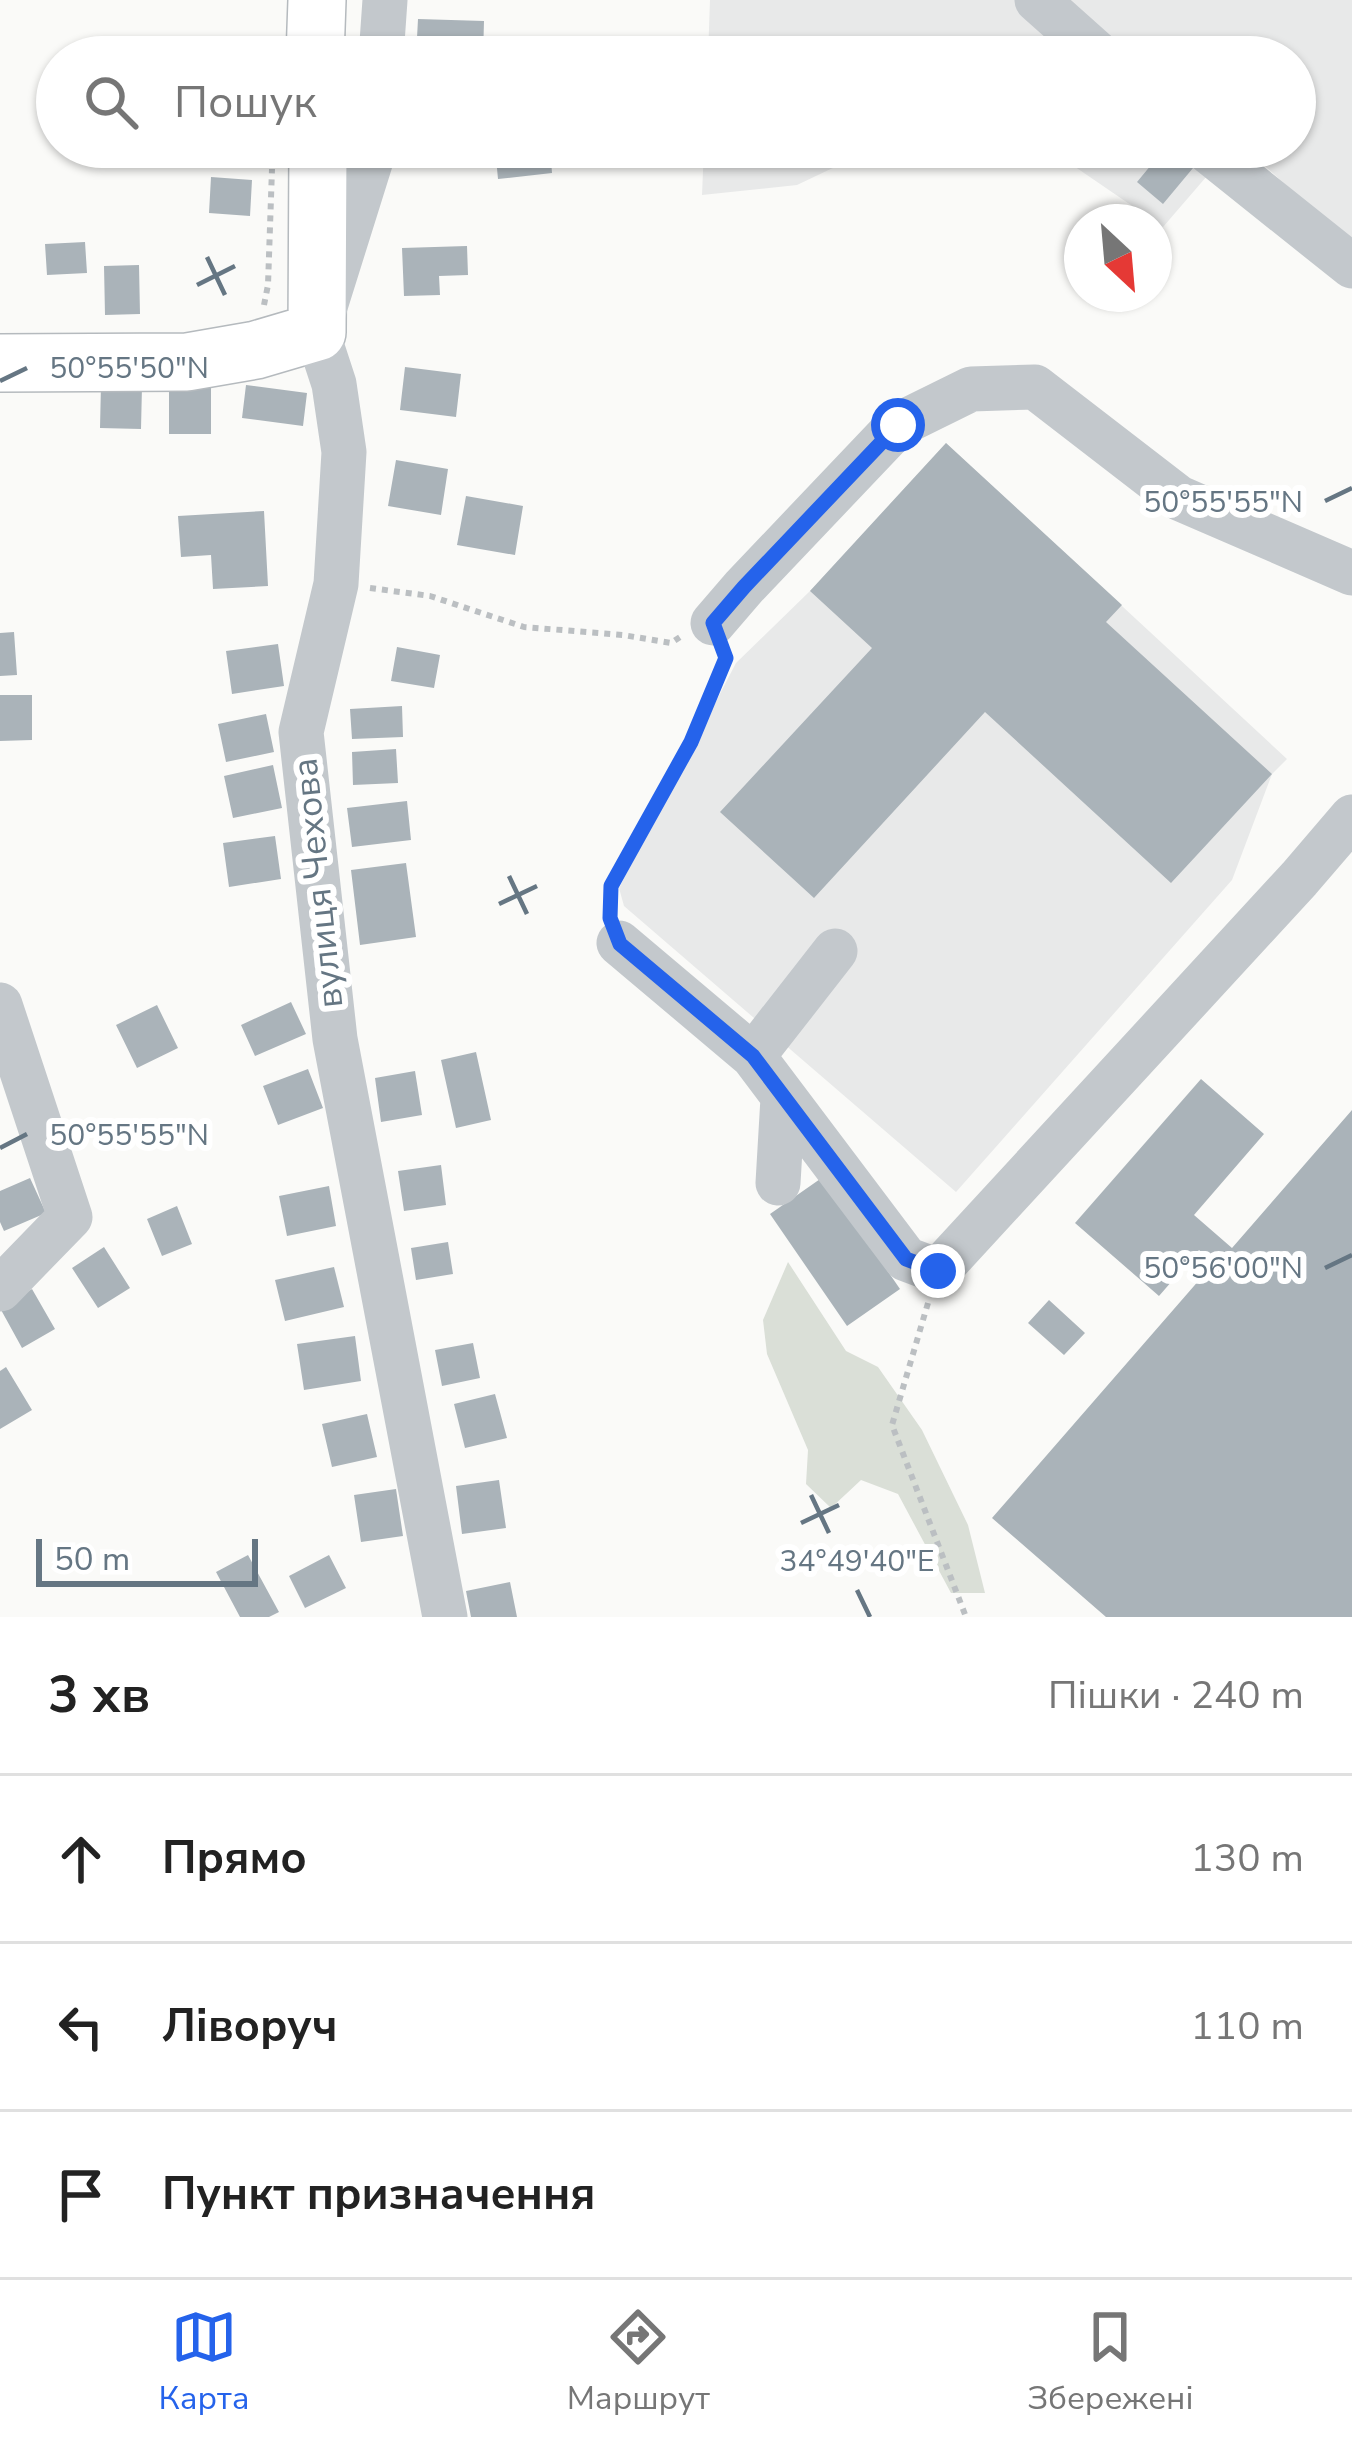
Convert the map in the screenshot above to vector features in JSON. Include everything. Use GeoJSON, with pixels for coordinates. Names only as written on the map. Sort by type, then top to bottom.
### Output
{"type":"FeatureCollection","features":[{"type":"Feature","properties":{"kind":"main road"},"geometry":{"type":"LineString","coordinates":[[316,36],[317,0]]}},
{"type":"Feature","properties":{"kind":"main road","name":"вулиця Чехова"},"geometry":{"type":"LineString","coordinates":[[296,168],[316,332]]}},
{"type":"Feature","properties":{"kind":"main road"},"geometry":{"type":"LineString","coordinates":[[0,363],[188,362],[256,350],[316,332]]}},
{"type":"Feature","properties":{"kind":"street"},"geometry":{"type":"LineString","coordinates":[[382,36],[385,0]]}},
{"type":"Feature","properties":{"kind":"street"},"geometry":{"type":"LineString","coordinates":[[1037,0],[1077,36]]}},
{"type":"Feature","properties":{"kind":"street"},"geometry":{"type":"LineString","coordinates":[[316,332],[368,168]]}},
{"type":"Feature","properties":{"kind":"street"},"geometry":{"type":"LineString","coordinates":[[1229,168],[1352,266]]}},
{"type":"Feature","properties":{"kind":"street","name":"вулиця Чехова"},"geometry":{"type":"LineString","coordinates":[[316,332],[334,383],[344,452],[336,584],[301,732],[335,1039],[434,1611]]}},
{"type":"Feature","properties":{"kind":"street"},"geometry":{"type":"LineString","coordinates":[[713,623],[898,425],[971,389],[1035,386],[1179,498],[1352,573]]}},
{"type":"Feature","properties":{"kind":"street"},"geometry":{"type":"LineString","coordinates":[[620,944],[753,1056],[906,1259],[938,1271],[1352,817]]}},
{"type":"Feature","properties":{"kind":"street"},"geometry":{"type":"LineString","coordinates":[[753,1056],[835,951]]}},
{"type":"Feature","properties":{"kind":"street"},"geometry":{"type":"LineString","coordinates":[[0,1005],[70,1217],[0,1289]]}},
{"type":"Feature","properties":{"kind":"street"},"geometry":{"type":"LineString","coordinates":[[778,1183],[783,1098]]}},
{"type":"Feature","properties":{"kind":"path"},"geometry":{"type":"LineString","coordinates":[[264,305],[293,168]]}},
{"type":"Feature","properties":{"kind":"path"},"geometry":{"type":"LineString","coordinates":[[336,584],[430,596],[524,628],[671,643]]}},
{"type":"Feature","properties":{"kind":"path"},"geometry":{"type":"LineString","coordinates":[[620,944],[610,918],[611,886],[691,742],[726,658],[713,623]]}},
{"type":"Feature","properties":{"kind":"path"},"geometry":{"type":"LineString","coordinates":[[938,1271],[892,1425],[966,1617]]}},
{"type":"Feature","properties":{"kind":"shaded area"},"geometry":{"type":"Polygon","coordinates":[[[710,0],[1352,0],[1352,245],[1267,168],[1316,168],[1316,36],[709,36],[710,0]]]}},
{"type":"Feature","properties":{"kind":"shaded area"},"geometry":{"type":"Polygon","coordinates":[[[703,168],[833,168],[797,185],[702,195],[703,168]]]}},
{"type":"Feature","properties":{"kind":"shaded area"},"geometry":{"type":"Polygon","coordinates":[[[1077,168],[1214,168],[1172,217],[1172,204],[1129,204],[1077,168]]]}},
{"type":"Feature","properties":{"kind":"shaded area"},"geometry":{"type":"Polygon","coordinates":[[[946,443],[1287,759],[1272,774],[1232,880],[956,1192],[624,906],[619,888],[736,663],[810,591],[946,443]]]}},
{"type":"Feature","properties":{"kind":"shaded area"},"geometry":{"type":"Polygon","coordinates":[[[788,1262],[846,1351],[878,1367],[922,1430],[968,1525],[985,1593],[951,1593],[898,1494],[861,1480],[831,1508],[806,1484],[808,1450],[767,1354],[763,1320],[788,1262]]]}},
{"type":"Feature","properties":{"kind":"building"},"geometry":{"type":"Polygon","coordinates":[[[418,19],[484,21],[484,36],[417,36],[418,19]]]}},
{"type":"Feature","properties":{"kind":"building"},"geometry":{"type":"Polygon","coordinates":[[[497,168],[552,168],[552,173],[498,179],[497,168]]]}},
{"type":"Feature","properties":{"kind":"building"},"geometry":{"type":"Polygon","coordinates":[[[1149,168],[1193,168],[1163,204],[1137,182],[1149,168]]]}},
{"type":"Feature","properties":{"kind":"building"},"geometry":{"type":"Polygon","coordinates":[[[211,177],[252,180],[250,216],[209,213],[211,177]]]}},
{"type":"Feature","properties":{"kind":"building"},"geometry":{"type":"Polygon","coordinates":[[[85,242],[87,273],[47,275],[45,244],[85,242]]]}},
{"type":"Feature","properties":{"kind":"building"},"geometry":{"type":"Polygon","coordinates":[[[467,246],[468,275],[439,276],[440,295],[404,296],[402,248],[467,246]]]}},
{"type":"Feature","properties":{"kind":"building"},"geometry":{"type":"Polygon","coordinates":[[[139,265],[140,314],[105,315],[104,266],[139,265]]]}},
{"type":"Feature","properties":{"kind":"building"},"geometry":{"type":"Polygon","coordinates":[[[405,367],[461,374],[456,417],[400,410],[405,367]]]}},
{"type":"Feature","properties":{"kind":"building"},"geometry":{"type":"Polygon","coordinates":[[[101,384],[142,386],[141,429],[100,428],[101,384]]]}},
{"type":"Feature","properties":{"kind":"building"},"geometry":{"type":"Polygon","coordinates":[[[169,385],[211,386],[211,434],[169,434],[169,385]]]}},
{"type":"Feature","properties":{"kind":"building"},"geometry":{"type":"Polygon","coordinates":[[[246,385],[307,393],[303,426],[242,418],[246,385]]]}},
{"type":"Feature","properties":{"kind":"building"},"geometry":{"type":"Polygon","coordinates":[[[946,443],[1122,605],[1106,622],[1272,774],[1171,883],[985,712],[814,898],[720,812],[872,648],[810,591],[946,443]]]}},
{"type":"Feature","properties":{"kind":"building"},"geometry":{"type":"Polygon","coordinates":[[[396,460],[448,469],[441,515],[388,506],[396,460]]]}},
{"type":"Feature","properties":{"kind":"building"},"geometry":{"type":"Polygon","coordinates":[[[466,496],[523,506],[515,555],[457,545],[466,496]]]}},
{"type":"Feature","properties":{"kind":"building"},"geometry":{"type":"Polygon","coordinates":[[[264,511],[268,586],[213,589],[211,555],[181,557],[178,516],[264,511]]]}},
{"type":"Feature","properties":{"kind":"building"},"geometry":{"type":"Polygon","coordinates":[[[14,632],[17,675],[0,676],[0,633],[14,632]]]}},
{"type":"Feature","properties":{"kind":"building"},"geometry":{"type":"Polygon","coordinates":[[[278,644],[284,686],[232,694],[226,651],[278,644]]]}},
{"type":"Feature","properties":{"kind":"building"},"geometry":{"type":"Polygon","coordinates":[[[397,647],[440,655],[434,688],[391,681],[397,647]]]}},
{"type":"Feature","properties":{"kind":"building"},"geometry":{"type":"Polygon","coordinates":[[[0,695],[32,695],[32,740],[0,741],[0,695]]]}},
{"type":"Feature","properties":{"kind":"building"},"geometry":{"type":"Polygon","coordinates":[[[402,706],[403,737],[352,739],[350,709],[402,706]]]}},
{"type":"Feature","properties":{"kind":"building"},"geometry":{"type":"Polygon","coordinates":[[[266,714],[274,752],[226,762],[218,724],[266,714]]]}},
{"type":"Feature","properties":{"kind":"building"},"geometry":{"type":"Polygon","coordinates":[[[396,749],[398,783],[353,785],[352,752],[396,749]]]}},
{"type":"Feature","properties":{"kind":"building"},"geometry":{"type":"Polygon","coordinates":[[[273,765],[282,808],[233,818],[224,776],[273,765]]]}},
{"type":"Feature","properties":{"kind":"building"},"geometry":{"type":"Polygon","coordinates":[[[407,801],[411,840],[352,847],[347,808],[407,801]]]}},
{"type":"Feature","properties":{"kind":"building"},"geometry":{"type":"Polygon","coordinates":[[[275,836],[281,879],[229,887],[223,843],[275,836]]]}},
{"type":"Feature","properties":{"kind":"building"},"geometry":{"type":"Polygon","coordinates":[[[406,863],[416,937],[360,945],[351,870],[406,863]]]}},
{"type":"Feature","properties":{"kind":"building"},"geometry":{"type":"Polygon","coordinates":[[[291,1002],[306,1034],[255,1056],[241,1025],[291,1002]]]}},
{"type":"Feature","properties":{"kind":"building"},"geometry":{"type":"Polygon","coordinates":[[[157,1005],[178,1048],[137,1068],[116,1025],[157,1005]]]}},
{"type":"Feature","properties":{"kind":"building"},"geometry":{"type":"Polygon","coordinates":[[[476,1052],[491,1120],[456,1128],[441,1060],[476,1052]]]}},
{"type":"Feature","properties":{"kind":"building"},"geometry":{"type":"Polygon","coordinates":[[[308,1069],[323,1108],[278,1125],[263,1086],[308,1069]]]}},
{"type":"Feature","properties":{"kind":"building"},"geometry":{"type":"Polygon","coordinates":[[[415,1071],[422,1115],[381,1122],[375,1078],[415,1071]]]}},
{"type":"Feature","properties":{"kind":"building"},"geometry":{"type":"Polygon","coordinates":[[[1201,1079],[1264,1134],[1194,1215],[1232,1248],[1352,1110],[1352,1617],[1106,1617],[992,1518],[1214,1263],[1199,1250],[1159,1296],[1075,1223],[1201,1079]]]}},
{"type":"Feature","properties":{"kind":"building"},"geometry":{"type":"Polygon","coordinates":[[[441,1165],[446,1205],[404,1211],[398,1171],[441,1165]]]}},
{"type":"Feature","properties":{"kind":"building"},"geometry":{"type":"Polygon","coordinates":[[[823,1177],[900,1289],[847,1326],[770,1214],[823,1177]]]}},
{"type":"Feature","properties":{"kind":"building"},"geometry":{"type":"Polygon","coordinates":[[[30,1178],[46,1213],[4,1231],[0,1191],[30,1178]]]}},
{"type":"Feature","properties":{"kind":"building"},"geometry":{"type":"Polygon","coordinates":[[[329,1186],[336,1226],[287,1236],[279,1196],[329,1186]]]}},
{"type":"Feature","properties":{"kind":"building"},"geometry":{"type":"Polygon","coordinates":[[[177,1206],[192,1244],[162,1256],[147,1219],[177,1206]]]}},
{"type":"Feature","properties":{"kind":"building"},"geometry":{"type":"Polygon","coordinates":[[[448,1242],[453,1274],[416,1280],[411,1248],[448,1242]]]}},
{"type":"Feature","properties":{"kind":"building"},"geometry":{"type":"Polygon","coordinates":[[[104,1247],[130,1288],[98,1308],[72,1268],[104,1247]]]}},
{"type":"Feature","properties":{"kind":"building"},"geometry":{"type":"Polygon","coordinates":[[[334,1267],[344,1307],[285,1321],[275,1280],[334,1267]]]}},
{"type":"Feature","properties":{"kind":"building"},"geometry":{"type":"Polygon","coordinates":[[[32,1289],[55,1329],[22,1348],[0,1308],[32,1289]]]}},
{"type":"Feature","properties":{"kind":"building"},"geometry":{"type":"Polygon","coordinates":[[[1049,1300],[1085,1333],[1064,1355],[1028,1323],[1049,1300]]]}},
{"type":"Feature","properties":{"kind":"building"},"geometry":{"type":"Polygon","coordinates":[[[355,1336],[361,1381],[304,1390],[297,1344],[355,1336]]]}},
{"type":"Feature","properties":{"kind":"building"},"geometry":{"type":"Polygon","coordinates":[[[473,1343],[480,1378],[442,1386],[435,1350],[473,1343]]]}},
{"type":"Feature","properties":{"kind":"building"},"geometry":{"type":"Polygon","coordinates":[[[6,1367],[32,1410],[0,1429],[0,1371],[6,1367]]]}},
{"type":"Feature","properties":{"kind":"building"},"geometry":{"type":"Polygon","coordinates":[[[495,1394],[507,1438],[465,1448],[454,1404],[495,1394]]]}},
{"type":"Feature","properties":{"kind":"building"},"geometry":{"type":"Polygon","coordinates":[[[367,1414],[377,1457],[332,1467],[322,1424],[367,1414]]]}},
{"type":"Feature","properties":{"kind":"building"},"geometry":{"type":"Polygon","coordinates":[[[499,1480],[506,1528],[462,1534],[456,1486],[499,1480]]]}},
{"type":"Feature","properties":{"kind":"building"},"geometry":{"type":"Polygon","coordinates":[[[396,1489],[403,1536],[361,1542],[354,1495],[396,1489]]]}},
{"type":"Feature","properties":{"kind":"building"},"geometry":{"type":"Polygon","coordinates":[[[248,1555],[279,1612],[269,1617],[240,1617],[216,1572],[248,1555]]]}},
{"type":"Feature","properties":{"kind":"building"},"geometry":{"type":"Polygon","coordinates":[[[329,1555],[346,1588],[305,1608],[289,1576],[329,1555]]]}},
{"type":"Feature","properties":{"kind":"building"},"geometry":{"type":"Polygon","coordinates":[[[510,1582],[517,1617],[471,1617],[466,1591],[510,1582]]]}},
{"type":"Feature","properties":{"kind":"route"},"geometry":{"type":"LineString","coordinates":[[898,425],[713,623],[726,658],[691,742],[611,886],[610,918],[620,944],[753,1056],[906,1259],[938,1271]]}}]}
